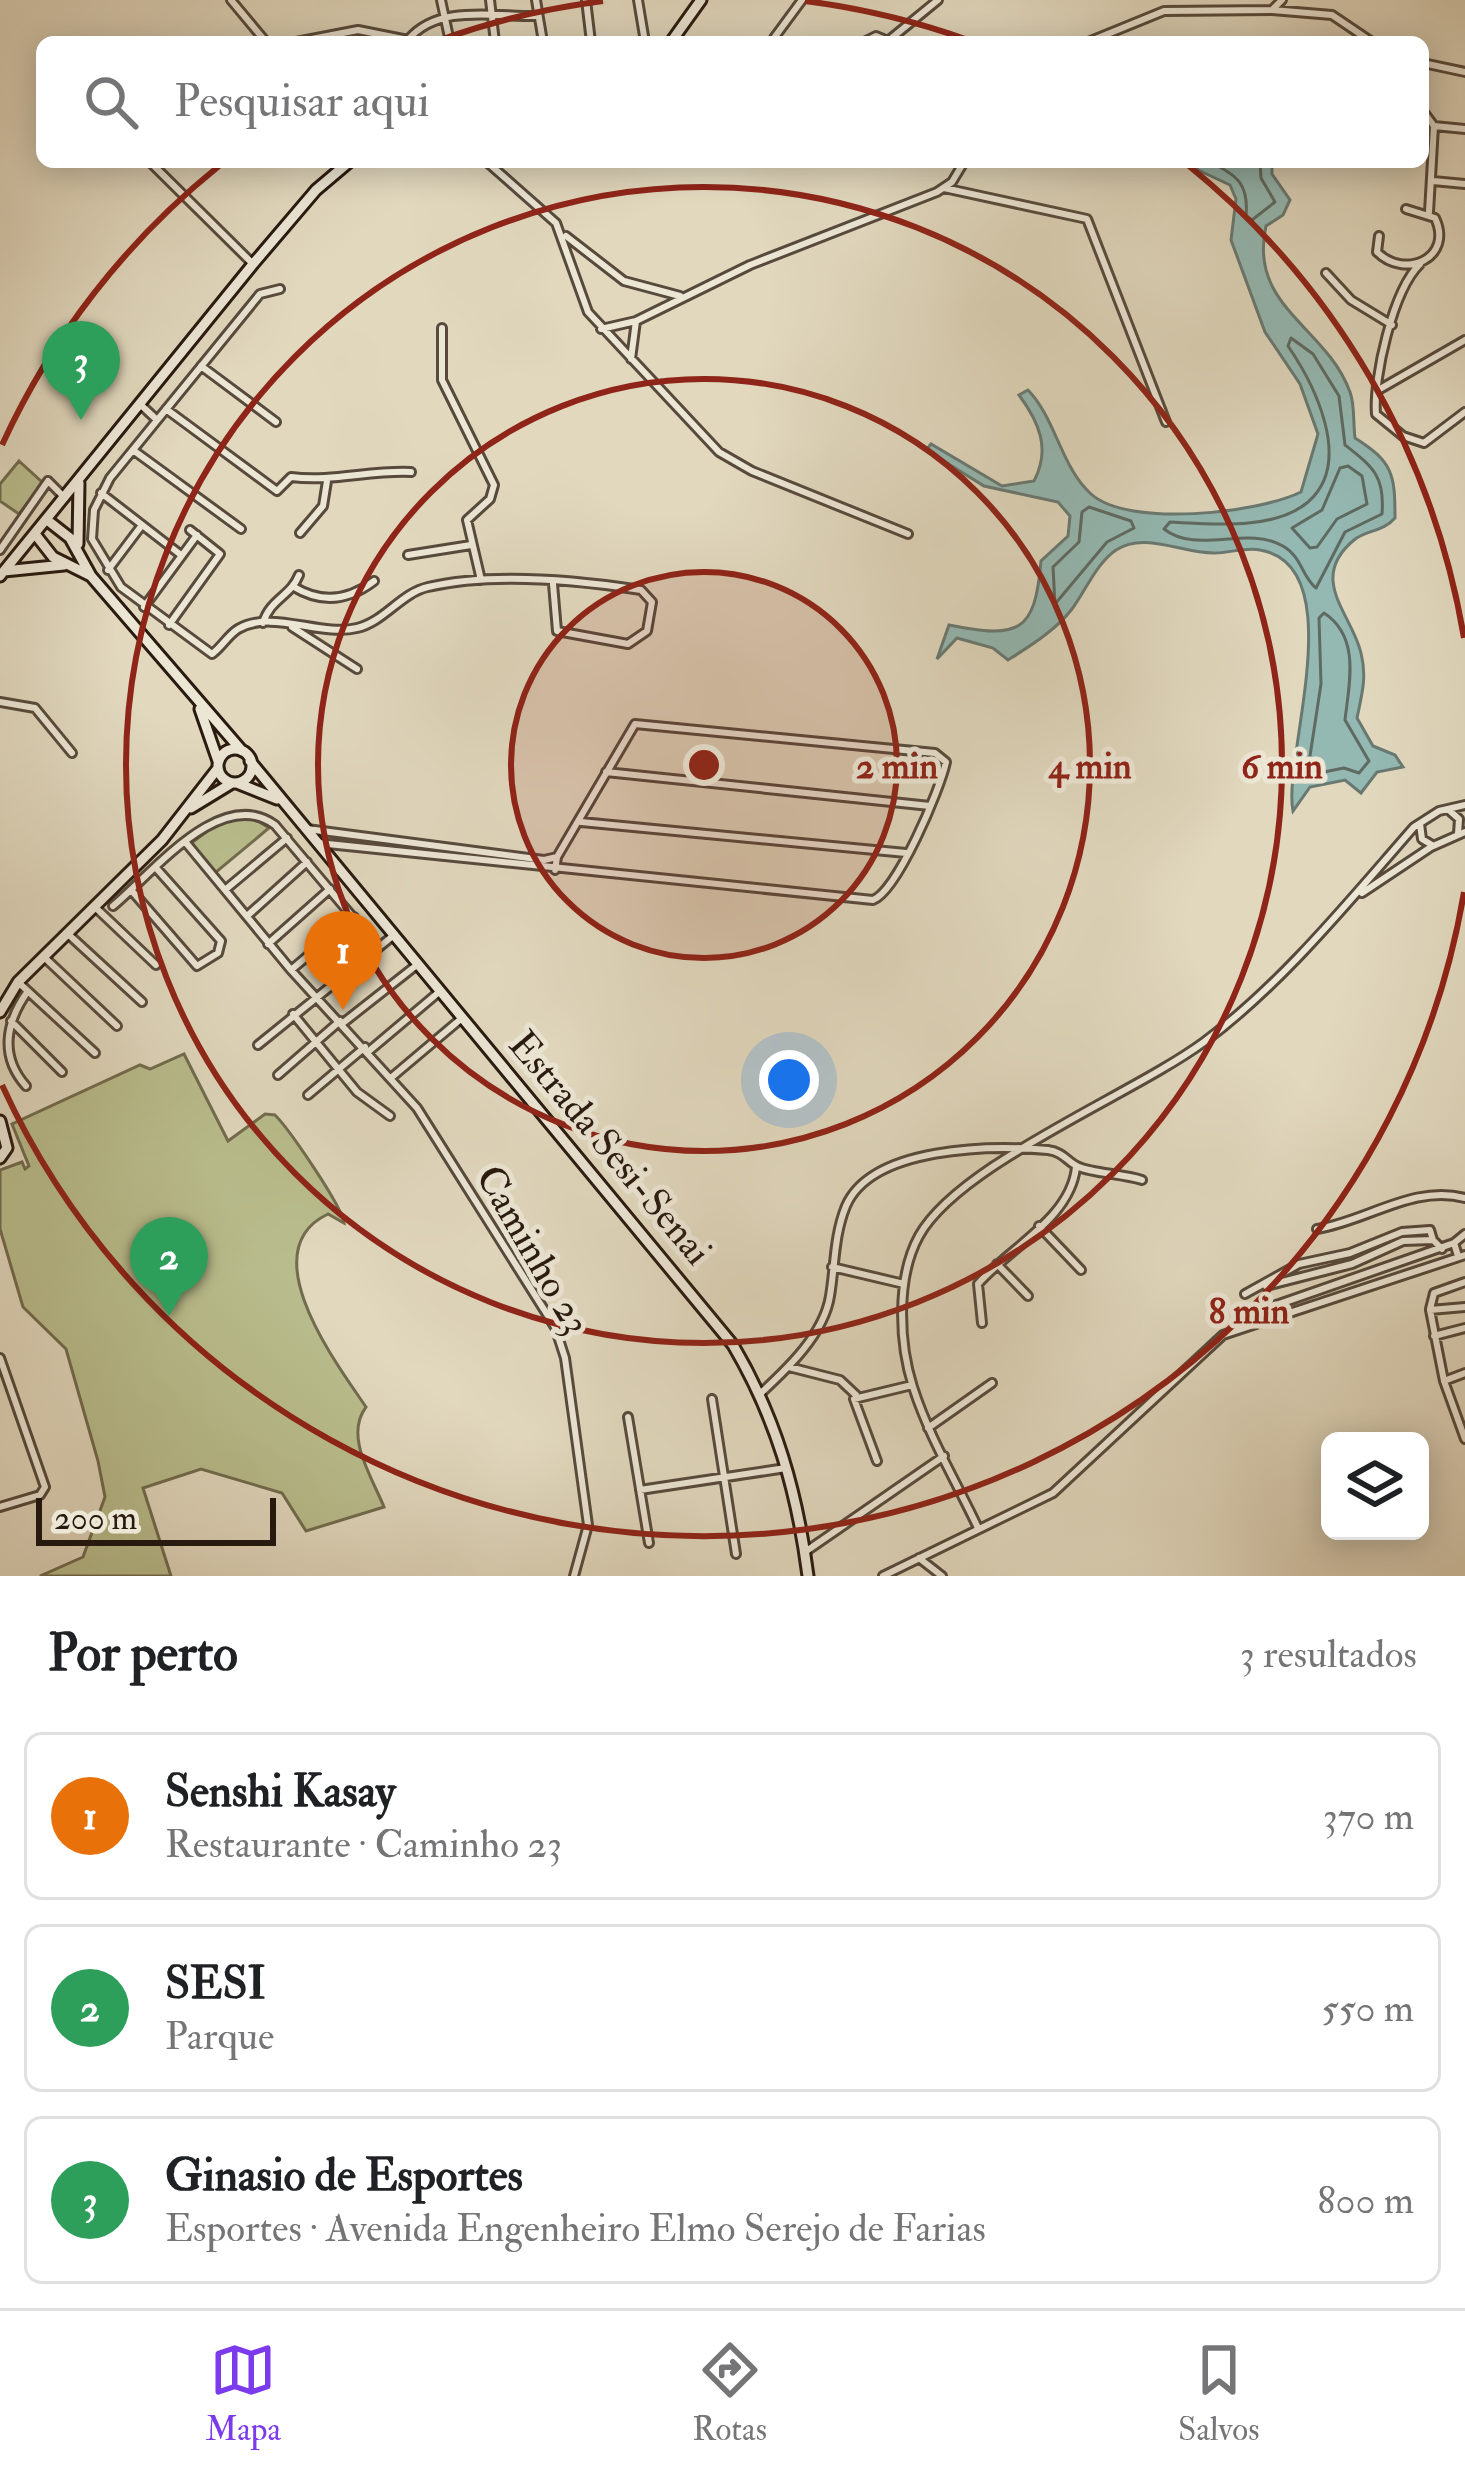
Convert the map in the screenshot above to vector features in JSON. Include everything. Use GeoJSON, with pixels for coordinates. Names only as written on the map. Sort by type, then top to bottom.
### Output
{"type":"FeatureCollection","features":[{"type":"Feature","properties":{"kind":"street"},"geometry":{"type":"LineString","coordinates":[[231,0],[261,36]]}},
{"type":"Feature","properties":{"kind":"street"},"geometry":{"type":"LineString","coordinates":[[441,0],[449,36]]}},
{"type":"Feature","properties":{"kind":"street"},"geometry":{"type":"LineString","coordinates":[[490,0],[494,36]]}},
{"type":"Feature","properties":{"kind":"street"},"geometry":{"type":"LineString","coordinates":[[536,0],[542,36]]}},
{"type":"Feature","properties":{"kind":"street"},"geometry":{"type":"LineString","coordinates":[[586,0],[590,36]]}},
{"type":"Feature","properties":{"kind":"street"},"geometry":{"type":"LineString","coordinates":[[638,0],[644,36]]}},
{"type":"Feature","properties":{"kind":"street"},"geometry":{"type":"LineString","coordinates":[[675,36],[701,0]]}},
{"type":"Feature","properties":{"kind":"street"},"geometry":{"type":"LineString","coordinates":[[775,36],[802,0]]}},
{"type":"Feature","properties":{"kind":"street"},"geometry":{"type":"LineString","coordinates":[[895,36],[938,0]]}},
{"type":"Feature","properties":{"kind":"street"},"geometry":{"type":"LineString","coordinates":[[1272,10],[1282,0]]}},
{"type":"Feature","properties":{"kind":"street"},"geometry":{"type":"LineString","coordinates":[[1324,0],[1332,15],[1363,36]]}},
{"type":"Feature","properties":{"kind":"street"},"geometry":{"type":"LineString","coordinates":[[1102,36],[1154,14],[1194,5],[1332,15]]}},
{"type":"Feature","properties":{"kind":"street"},"geometry":{"type":"LineString","coordinates":[[414,36],[425,24],[446,17],[538,16]]}},
{"type":"Feature","properties":{"kind":"street"},"geometry":{"type":"LineString","coordinates":[[327,36],[358,30],[382,36]]}},
{"type":"Feature","properties":{"kind":"street"},"geometry":{"type":"LineString","coordinates":[[1429,64],[1465,72]]}},
{"type":"Feature","properties":{"kind":"street"},"geometry":{"type":"LineString","coordinates":[[1429,119],[1434,126],[1429,214],[1440,236],[1434,254],[1410,275],[1392,325],[1376,410],[1383,422],[1424,443],[1465,412]]}},
{"type":"Feature","properties":{"kind":"street"},"geometry":{"type":"LineString","coordinates":[[1434,126],[1465,129]]}},
{"type":"Feature","properties":{"kind":"street"},"geometry":{"type":"LineString","coordinates":[[156,168],[253,264]]}},
{"type":"Feature","properties":{"kind":"street"},"geometry":{"type":"LineString","coordinates":[[333,174],[336,168]]}},
{"type":"Feature","properties":{"kind":"street"},"geometry":{"type":"LineString","coordinates":[[2,573],[253,264],[341,168]]}},
{"type":"Feature","properties":{"kind":"street"},"geometry":{"type":"LineString","coordinates":[[496,168],[547,211],[563,234],[621,279],[681,296]]}},
{"type":"Feature","properties":{"kind":"street"},"geometry":{"type":"LineString","coordinates":[[500,168],[502,172]]}},
{"type":"Feature","properties":{"kind":"street"},"geometry":{"type":"LineString","coordinates":[[601,329],[636,321],[681,296],[944,188],[959,168]]}},
{"type":"Feature","properties":{"kind":"street"},"geometry":{"type":"LineString","coordinates":[[1431,181],[1465,184]]}},
{"type":"Feature","properties":{"kind":"street"},"geometry":{"type":"LineString","coordinates":[[944,188],[1087,219],[1166,422]]}},
{"type":"Feature","properties":{"kind":"street"},"geometry":{"type":"LineString","coordinates":[[1406,209],[1429,214]]}},
{"type":"Feature","properties":{"kind":"street"},"geometry":{"type":"LineString","coordinates":[[563,234],[579,295],[601,329],[728,458],[908,534]]}},
{"type":"Feature","properties":{"kind":"street"},"geometry":{"type":"LineString","coordinates":[[1379,236],[1377,251],[1385,260],[1400,266],[1420,264]]}},
{"type":"Feature","properties":{"kind":"street"},"geometry":{"type":"LineString","coordinates":[[1326,273],[1351,300],[1392,325]]}},
{"type":"Feature","properties":{"kind":"street"},"geometry":{"type":"LineString","coordinates":[[280,289],[260,293],[101,493],[91,531],[108,570],[144,607],[214,654],[235,630],[263,623],[359,628],[423,588],[481,582],[553,584],[638,589],[652,602],[643,637],[621,644],[557,631],[553,584]]}},
{"type":"Feature","properties":{"kind":"street"},"geometry":{"type":"LineString","coordinates":[[631,361],[636,321]]}},
{"type":"Feature","properties":{"kind":"street"},"geometry":{"type":"LineString","coordinates":[[442,328],[442,380],[494,485],[490,499],[470,514],[471,545],[481,582]]}},
{"type":"Feature","properties":{"kind":"street"},"geometry":{"type":"LineString","coordinates":[[1378,390],[1465,340]]}},
{"type":"Feature","properties":{"kind":"street"},"geometry":{"type":"LineString","coordinates":[[201,366],[276,422]]}},
{"type":"Feature","properties":{"kind":"street"},"geometry":{"type":"LineString","coordinates":[[140,405],[157,420]]}},
{"type":"Feature","properties":{"kind":"street"},"geometry":{"type":"LineString","coordinates":[[166,409],[277,491],[292,476],[327,482],[380,471],[411,472]]}},
{"type":"Feature","properties":{"kind":"street"},"geometry":{"type":"LineString","coordinates":[[133,450],[242,530]]}},
{"type":"Feature","properties":{"kind":"street"},"geometry":{"type":"LineString","coordinates":[[80,480],[80,556]]}},
{"type":"Feature","properties":{"kind":"street"},"geometry":{"type":"LineString","coordinates":[[0,550],[47,481],[65,498]]}},
{"type":"Feature","properties":{"kind":"street"},"geometry":{"type":"LineString","coordinates":[[300,533],[323,506],[327,482]]}},
{"type":"Feature","properties":{"kind":"street"},"geometry":{"type":"LineString","coordinates":[[101,493],[181,555]]}},
{"type":"Feature","properties":{"kind":"street"},"geometry":{"type":"LineString","coordinates":[[47,520],[70,538],[91,577],[250,761],[249,775],[191,808]]}},
{"type":"Feature","properties":{"kind":"street"},"geometry":{"type":"LineString","coordinates":[[108,570],[142,525]]}},
{"type":"Feature","properties":{"kind":"street"},"geometry":{"type":"LineString","coordinates":[[144,607],[194,533],[220,554],[169,625]]}},
{"type":"Feature","properties":{"kind":"street"},"geometry":{"type":"LineString","coordinates":[[35,534],[46,551],[91,577]]}},
{"type":"Feature","properties":{"kind":"street"},"geometry":{"type":"LineString","coordinates":[[408,555],[471,545]]}},
{"type":"Feature","properties":{"kind":"street"},"geometry":{"type":"LineString","coordinates":[[2,573],[70,565]]}},
{"type":"Feature","properties":{"kind":"street"},"geometry":{"type":"LineString","coordinates":[[263,623],[272,602],[294,587],[299,575]]}},
{"type":"Feature","properties":{"kind":"street"},"geometry":{"type":"LineString","coordinates":[[294,587],[314,596],[343,598],[374,581]]}},
{"type":"Feature","properties":{"kind":"street"},"geometry":{"type":"LineString","coordinates":[[289,625],[357,669]]}},
{"type":"Feature","properties":{"kind":"street"},"geometry":{"type":"LineString","coordinates":[[195,699],[218,765],[234,783]]}},
{"type":"Feature","properties":{"kind":"street"},"geometry":{"type":"LineString","coordinates":[[0,702],[35,708],[72,753]]}},
{"type":"Feature","properties":{"kind":"street"},"geometry":{"type":"LineString","coordinates":[[318,843],[555,870],[873,900],[883,896],[906,854],[946,763],[934,753],[644,723],[632,726],[557,856],[555,870]]}},
{"type":"Feature","properties":{"kind":"street"},"geometry":{"type":"LineString","coordinates":[[0,1012],[18,982],[43,955],[191,808],[227,751],[242,751]]}},
{"type":"Feature","properties":{"kind":"street","name":"Estrada Sesi-Senai"},"geometry":{"type":"LineString","coordinates":[[250,761],[720,1328],[761,1393],[789,1468],[808,1576]]}},
{"type":"Feature","properties":{"kind":"street"},"geometry":{"type":"LineString","coordinates":[[606,772],[930,806]]}},
{"type":"Feature","properties":{"kind":"street","name":"Estrada Sesi-Senai"},"geometry":{"type":"LineString","coordinates":[[234,783],[282,800]]}},
{"type":"Feature","properties":{"kind":"street"},"geometry":{"type":"LineString","coordinates":[[978,1528],[912,1385],[903,1326],[911,1252],[935,1213],[1022,1149],[1205,1041],[1349,902],[1422,821],[1465,805]]}},
{"type":"Feature","properties":{"kind":"street"},"geometry":{"type":"LineString","coordinates":[[1446,809],[1460,819],[1456,836]]}},
{"type":"Feature","properties":{"kind":"street"},"geometry":{"type":"LineString","coordinates":[[113,906],[187,844],[235,814],[266,819],[378,947]]}},
{"type":"Feature","properties":{"kind":"street"},"geometry":{"type":"LineString","coordinates":[[1422,821],[1422,839],[1435,845]]}},
{"type":"Feature","properties":{"kind":"street"},"geometry":{"type":"LineString","coordinates":[[580,822],[906,854]]}},
{"type":"Feature","properties":{"kind":"street"},"geometry":{"type":"LineString","coordinates":[[307,829],[544,860],[557,856]]}},
{"type":"Feature","properties":{"kind":"street"},"geometry":{"type":"LineString","coordinates":[[1349,902],[1435,845],[1465,832]]}},
{"type":"Feature","properties":{"kind":"street"},"geometry":{"type":"LineString","coordinates":[[224,890],[286,838]]}},
{"type":"Feature","properties":{"kind":"street"},"geometry":{"type":"LineString","coordinates":[[132,890],[194,963],[199,966],[218,953],[221,941],[159,867],[162,840]]}},
{"type":"Feature","properties":{"kind":"street","name":"Caminho 23"},"geometry":{"type":"LineString","coordinates":[[187,844],[432,1130],[559,1336],[588,1525],[574,1576]]}},
{"type":"Feature","properties":{"kind":"street"},"geometry":{"type":"LineString","coordinates":[[335,863],[344,846]]}},
{"type":"Feature","properties":{"kind":"street"},"geometry":{"type":"LineString","coordinates":[[247,917],[307,862]]}},
{"type":"Feature","properties":{"kind":"street"},"geometry":{"type":"LineString","coordinates":[[268,944],[330,889]]}},
{"type":"Feature","properties":{"kind":"street"},"geometry":{"type":"LineString","coordinates":[[93,905],[155,965]]}},
{"type":"Feature","properties":{"kind":"street"},"geometry":{"type":"LineString","coordinates":[[291,970],[354,916]]}},
{"type":"Feature","properties":{"kind":"street"},"geometry":{"type":"LineString","coordinates":[[66,932],[142,1002]]}},
{"type":"Feature","properties":{"kind":"street"},"geometry":{"type":"LineString","coordinates":[[258,1045],[394,935]]}},
{"type":"Feature","properties":{"kind":"street"},"geometry":{"type":"LineString","coordinates":[[43,955],[117,1026]]}},
{"type":"Feature","properties":{"kind":"street"},"geometry":{"type":"LineString","coordinates":[[278,1075],[418,964]]}},
{"type":"Feature","properties":{"kind":"street"},"geometry":{"type":"LineString","coordinates":[[18,982],[94,1053]]}},
{"type":"Feature","properties":{"kind":"street"},"geometry":{"type":"LineString","coordinates":[[26,1086],[7,1061],[11,1021],[28,991]]}},
{"type":"Feature","properties":{"kind":"street"},"geometry":{"type":"LineString","coordinates":[[308,1095],[440,991]]}},
{"type":"Feature","properties":{"kind":"street"},"geometry":{"type":"LineString","coordinates":[[293,1014],[363,1098],[389,1116]]}},
{"type":"Feature","properties":{"kind":"street"},"geometry":{"type":"LineString","coordinates":[[391,1078],[463,1018]]}},
{"type":"Feature","properties":{"kind":"street"},"geometry":{"type":"LineString","coordinates":[[11,1021],[62,1072]]}},
{"type":"Feature","properties":{"kind":"street"},"geometry":{"type":"LineString","coordinates":[[1,1126],[4,1153]]}},
{"type":"Feature","properties":{"kind":"street"},"geometry":{"type":"LineString","coordinates":[[761,1393],[788,1366],[828,1303],[845,1208],[868,1175],[948,1153],[1022,1149],[1060,1152],[1076,1167],[1107,1169],[1142,1180]]}},
{"type":"Feature","properties":{"kind":"street"},"geometry":{"type":"LineString","coordinates":[[982,1323],[975,1290],[1066,1198],[1076,1167]]}},
{"type":"Feature","properties":{"kind":"street"},"geometry":{"type":"LineString","coordinates":[[1316,1229],[1346,1224],[1428,1193],[1465,1198]]}},
{"type":"Feature","properties":{"kind":"street"},"geometry":{"type":"LineString","coordinates":[[1039,1226],[1081,1270]]}},
{"type":"Feature","properties":{"kind":"street"},"geometry":{"type":"LineString","coordinates":[[1262,1310],[1442,1249],[1465,1234]]}},
{"type":"Feature","properties":{"kind":"street"},"geometry":{"type":"LineString","coordinates":[[1244,1294],[1352,1264],[1402,1241],[1433,1240],[1442,1249]]}},
{"type":"Feature","properties":{"kind":"street"},"geometry":{"type":"LineString","coordinates":[[883,1576],[1053,1493],[1223,1335],[1461,1256],[1454,1243]]}},
{"type":"Feature","properties":{"kind":"street"},"geometry":{"type":"LineString","coordinates":[[997,1264],[1028,1296]]}},
{"type":"Feature","properties":{"kind":"street"},"geometry":{"type":"LineString","coordinates":[[832,1267],[905,1284]]}},
{"type":"Feature","properties":{"kind":"street"},"geometry":{"type":"LineString","coordinates":[[1464,1435],[1444,1381],[1430,1310],[1434,1293],[1465,1282]]}},
{"type":"Feature","properties":{"kind":"street"},"geometry":{"type":"LineString","coordinates":[[1430,1310],[1465,1307]]}},
{"type":"Feature","properties":{"kind":"street"},"geometry":{"type":"LineString","coordinates":[[1434,1336],[1465,1328]]}},
{"type":"Feature","properties":{"kind":"street"},"geometry":{"type":"LineString","coordinates":[[0,1358],[44,1483],[40,1495],[0,1507]]}},
{"type":"Feature","properties":{"kind":"street"},"geometry":{"type":"LineString","coordinates":[[788,1366],[840,1380],[856,1395],[877,1461]]}},
{"type":"Feature","properties":{"kind":"street"},"geometry":{"type":"LineString","coordinates":[[1444,1381],[1465,1373]]}},
{"type":"Feature","properties":{"kind":"street"},"geometry":{"type":"LineString","coordinates":[[928,1428],[992,1383]]}},
{"type":"Feature","properties":{"kind":"street"},"geometry":{"type":"LineString","coordinates":[[856,1395],[912,1385]]}},
{"type":"Feature","properties":{"kind":"street"},"geometry":{"type":"LineString","coordinates":[[712,1399],[736,1554]]}},
{"type":"Feature","properties":{"kind":"street"},"geometry":{"type":"LineString","coordinates":[[628,1417],[649,1543]]}},
{"type":"Feature","properties":{"kind":"street"},"geometry":{"type":"LineString","coordinates":[[805,1552],[944,1456]]}},
{"type":"Feature","properties":{"kind":"street"},"geometry":{"type":"LineString","coordinates":[[640,1490],[789,1468]]}},
{"type":"Feature","properties":{"kind":"street"},"geometry":{"type":"LineString","coordinates":[[919,1558],[942,1576]]}},
{"type":"Feature","properties":{"kind":"green space"},"geometry":{"type":"Polygon","coordinates":[[[19,461],[43,483],[19,514],[0,501],[0,484],[19,461]]]}},
{"type":"Feature","properties":{"kind":"green space"},"geometry":{"type":"Polygon","coordinates":[[[225,818],[255,819],[269,828],[215,873],[190,844],[225,818]]]}},
{"type":"Feature","properties":{"kind":"green space"},"geometry":{"type":"Polygon","coordinates":[[[184,1054],[228,1141],[265,1114],[275,1115],[341,1214],[344,1223],[328,1214],[306,1231],[297,1254],[299,1281],[322,1338],[366,1407],[360,1418],[359,1443],[384,1507],[306,1531],[282,1493],[201,1469],[143,1488],[171,1576],[40,1576],[83,1557],[105,1497],[66,1349],[23,1307],[0,1229],[0,1170],[22,1162],[25,1169],[29,1166],[12,1124],[140,1065],[150,1069],[184,1054]]]}},
{"type":"Feature","properties":{"kind":"water"},"geometry":{"type":"Polygon","coordinates":[[[1272,168],[1290,200],[1283,215],[1266,226],[1263,254],[1268,277],[1278,297],[1339,369],[1352,397],[1355,438],[1384,462],[1394,490],[1395,518],[1354,540],[1340,554],[1333,583],[1363,662],[1357,718],[1373,746],[1395,755],[1403,767],[1377,772],[1361,793],[1345,780],[1310,787],[1293,811],[1308,626],[1303,590],[1288,564],[1260,550],[1215,553],[1152,543],[1127,545],[1103,562],[1058,624],[1008,660],[993,648],[957,638],[937,659],[949,625],[1007,630],[1028,617],[1041,561],[1068,536],[1070,516],[1058,502],[984,486],[926,450],[931,444],[1002,486],[1034,481],[1042,447],[1037,426],[1019,395],[1028,390],[1081,483],[1109,505],[1194,514],[1255,506],[1301,492],[1318,434],[1300,384],[1265,332],[1231,240],[1236,199],[1230,185],[1198,170],[1272,168]]]}},
{"type":"Feature","properties":{"kind":"place","name":"Ginasio de Esportes"},"geometry":{"type":"Point","coordinates":[81,420]}},
{"type":"Feature","properties":{"kind":"place","name":"Senshi Kasay"},"geometry":{"type":"Point","coordinates":[343,1010]}},
{"type":"Feature","properties":{"kind":"place","name":"SESI"},"geometry":{"type":"Point","coordinates":[169,1316]}}]}
